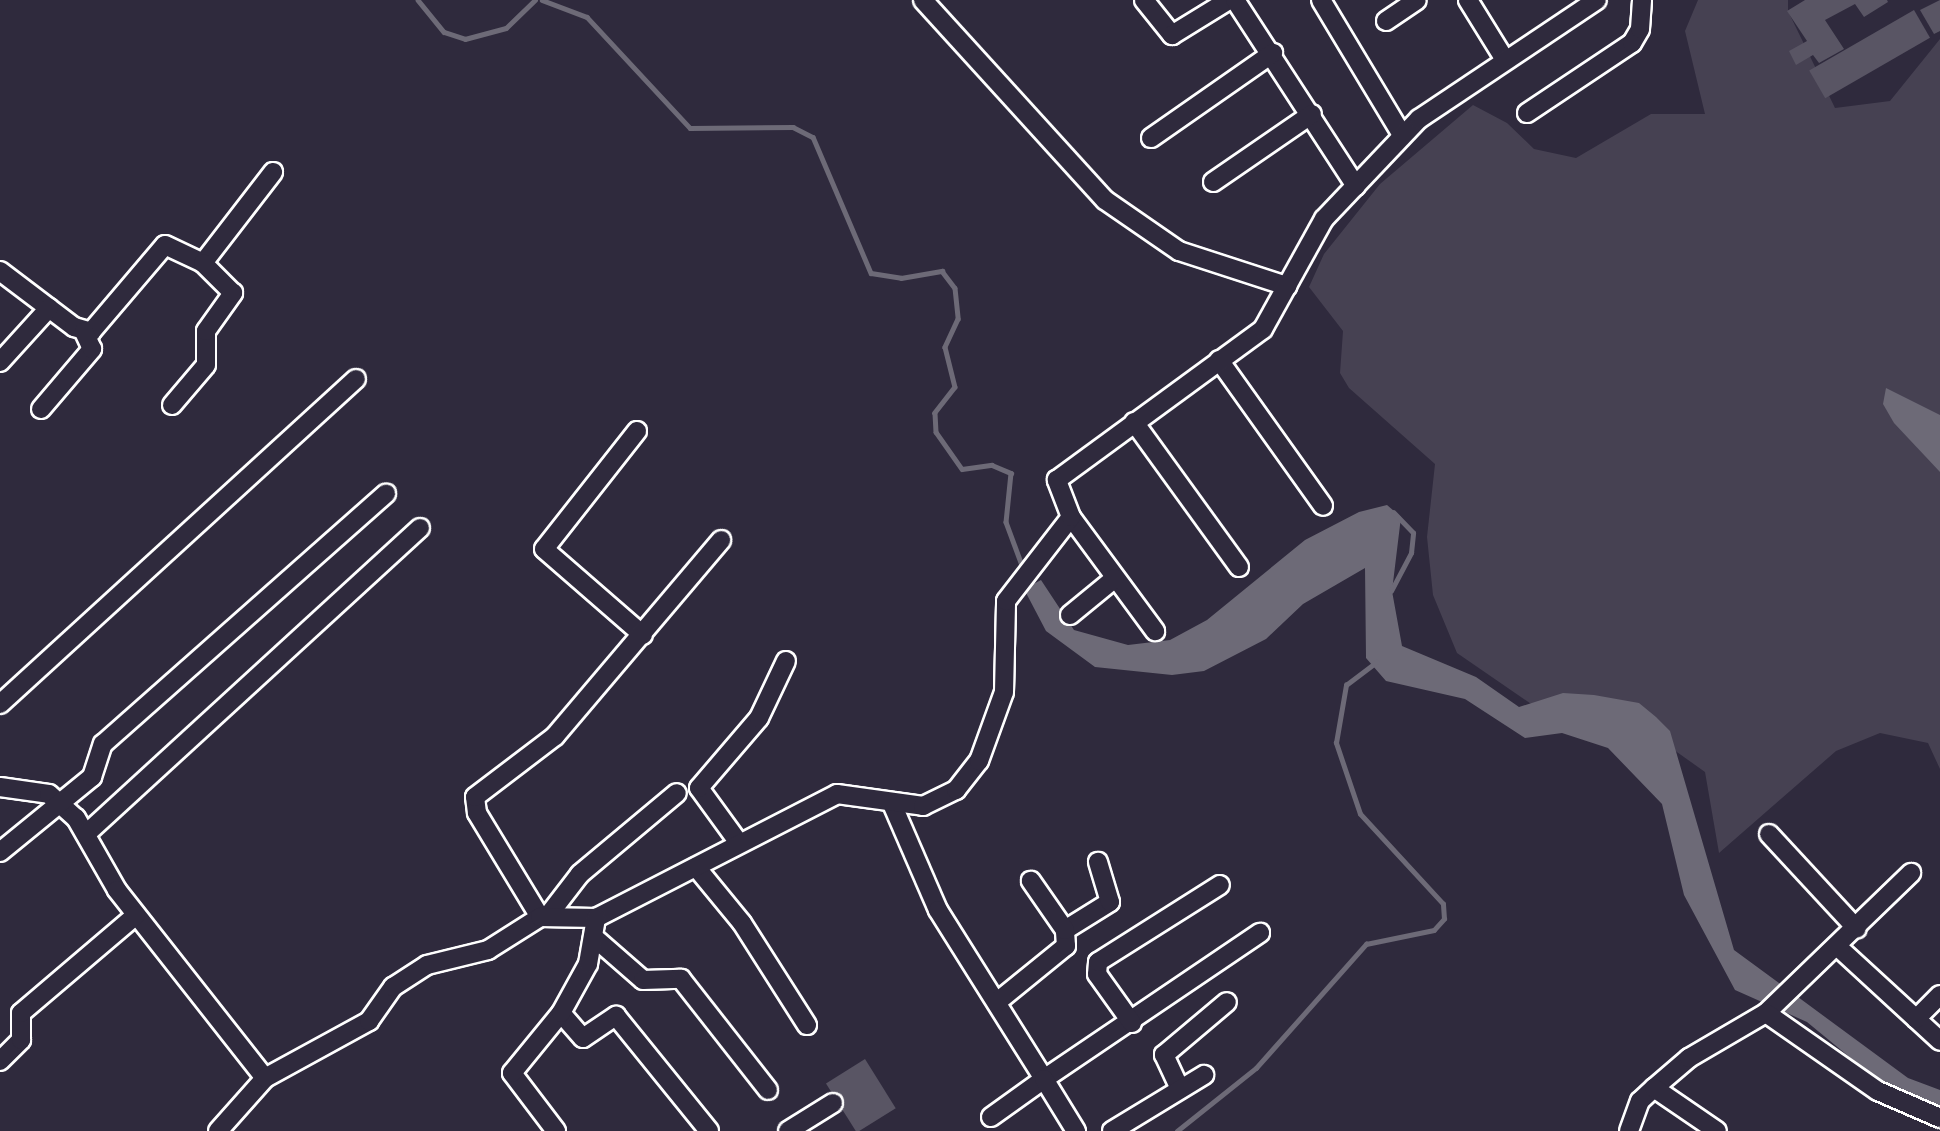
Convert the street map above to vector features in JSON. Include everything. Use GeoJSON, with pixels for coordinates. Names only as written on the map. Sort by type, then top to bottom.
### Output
{"type":"FeatureCollection","features":[{"type":"Feature","properties":{"kind":"street"},"geometry":{"type":"LineString","coordinates":[[923,0],[1105,200],[1179,251],[1287,286]]}},
{"type":"Feature","properties":{"kind":"street"},"geometry":{"type":"LineString","coordinates":[[1144,0],[1172,35],[1228,0]]}},
{"type":"Feature","properties":{"kind":"street"},"geometry":{"type":"LineString","coordinates":[[1236,0],[1273,53],[1356,186]]}},
{"type":"Feature","properties":{"kind":"street"},"geometry":{"type":"LineString","coordinates":[[1321,0],[1402,135]]}},
{"type":"Feature","properties":{"kind":"street"},"geometry":{"type":"LineString","coordinates":[[1386,21],[1417,0]]}},
{"type":"Feature","properties":{"kind":"street"},"geometry":{"type":"LineString","coordinates":[[1468,0],[1505,60]]}},
{"type":"Feature","properties":{"kind":"street"},"geometry":{"type":"LineString","coordinates":[[1155,631],[1070,517],[1058,480],[1263,329],[1316,229],[1402,135],[1505,60],[1597,0]]}},
{"type":"Feature","properties":{"kind":"street"},"geometry":{"type":"LineString","coordinates":[[1527,113],[1632,43],[1640,29],[1642,0]]}},
{"type":"Feature","properties":{"kind":"street"},"geometry":{"type":"LineString","coordinates":[[1151,138],[1273,53]]}},
{"type":"Feature","properties":{"kind":"street"},"geometry":{"type":"LineString","coordinates":[[1213,182],[1312,114]]}},
{"type":"Feature","properties":{"kind":"street"},"geometry":{"type":"LineString","coordinates":[[203,263],[273,172]]}},
{"type":"Feature","properties":{"kind":"street"},"geometry":{"type":"LineString","coordinates":[[84,332],[96,328],[165,245],[203,263],[233,293],[205,331],[206,365],[172,405]]}},
{"type":"Feature","properties":{"kind":"street"},"geometry":{"type":"LineString","coordinates":[[0,271],[84,332],[92,349],[41,409]]}},
{"type":"Feature","properties":{"kind":"street"},"geometry":{"type":"LineString","coordinates":[[0,362],[49,308]]}},
{"type":"Feature","properties":{"kind":"street"},"geometry":{"type":"LineString","coordinates":[[1219,360],[1323,506]]}},
{"type":"Feature","properties":{"kind":"street"},"geometry":{"type":"LineString","coordinates":[[0,704],[356,379]]}},
{"type":"Feature","properties":{"kind":"street"},"geometry":{"type":"LineString","coordinates":[[1134,422],[1239,568]]}},
{"type":"Feature","properties":{"kind":"street"},"geometry":{"type":"LineString","coordinates":[[637,431],[544,549],[643,635]]}},
{"type":"Feature","properties":{"kind":"street"},"geometry":{"type":"LineString","coordinates":[[0,852],[95,773],[103,744],[386,494]]}},
{"type":"Feature","properties":{"kind":"street"},"geometry":{"type":"LineString","coordinates":[[544,917],[596,918],[837,794],[893,806],[941,801],[979,761],[1004,692],[1002,618],[1014,588],[1070,517]]}},
{"type":"Feature","properties":{"kind":"street"},"geometry":{"type":"LineString","coordinates":[[86,834],[421,528]]}},
{"type":"Feature","properties":{"kind":"street"},"geometry":{"type":"LineString","coordinates":[[544,917],[478,813],[475,797],[555,736],[721,540]]}},
{"type":"Feature","properties":{"kind":"street"},"geometry":{"type":"LineString","coordinates":[[1070,615],[1115,578]]}},
{"type":"Feature","properties":{"kind":"street"},"geometry":{"type":"LineString","coordinates":[[739,843],[699,788],[759,718],[786,661]]}},
{"type":"Feature","properties":{"kind":"street"},"geometry":{"type":"LineString","coordinates":[[0,787],[31,788],[61,802],[86,834],[136,915],[265,1078]]}},
{"type":"Feature","properties":{"kind":"street"},"geometry":{"type":"LineString","coordinates":[[218,1131],[265,1078],[369,1021],[393,987],[415,971],[488,950],[544,917],[580,874],[677,793]]}},
{"type":"Feature","properties":{"kind":"street"},"geometry":{"type":"LineString","coordinates":[[893,806],[930,894],[1076,1131]]}},
{"type":"Feature","properties":{"kind":"street"},"geometry":{"type":"LineString","coordinates":[[1769,834],[1857,929]]}},
{"type":"Feature","properties":{"kind":"street"},"geometry":{"type":"LineString","coordinates":[[997,1002],[1060,954],[1066,930],[1110,902],[1098,862]]}},
{"type":"Feature","properties":{"kind":"street"},"geometry":{"type":"LineString","coordinates":[[696,867],[742,923],[807,1025]]}},
{"type":"Feature","properties":{"kind":"street"},"geometry":{"type":"LineString","coordinates":[[1629,1131],[1640,1101],[1654,1088],[1689,1058],[1768,1011],[1839,948],[1911,873]]}},
{"type":"Feature","properties":{"kind":"street"},"geometry":{"type":"LineString","coordinates":[[1031,881],[1066,930]]}},
{"type":"Feature","properties":{"kind":"street"},"geometry":{"type":"LineString","coordinates":[[1132,1023],[1097,974],[1098,962],[1220,885]]}},
{"type":"Feature","properties":{"kind":"street"},"geometry":{"type":"LineString","coordinates":[[0,1061],[21,1040],[21,1013],[136,915]]}},
{"type":"Feature","properties":{"kind":"street"},"geometry":{"type":"LineString","coordinates":[[556,1131],[512,1073],[561,1013],[596,939],[596,918]]}},
{"type":"Feature","properties":{"kind":"street"},"geometry":{"type":"LineString","coordinates":[[991,1117],[1260,933]]}},
{"type":"Feature","properties":{"kind":"street"},"geometry":{"type":"LineString","coordinates":[[596,939],[643,980],[681,979],[768,1090]]}},
{"type":"Feature","properties":{"kind":"street"},"geometry":{"type":"LineString","coordinates":[[1839,948],[1940,1041]]}},
{"type":"Feature","properties":{"kind":"street"},"geometry":{"type":"LineString","coordinates":[[1916,1019],[1940,995]]}},
{"type":"Feature","properties":{"kind":"street"},"geometry":{"type":"LineString","coordinates":[[1180,1089],[1164,1055],[1227,1002]]}},
{"type":"Feature","properties":{"kind":"street"},"geometry":{"type":"LineString","coordinates":[[1768,1011],[1878,1091],[1940,1118]]}},
{"type":"Feature","properties":{"kind":"street"},"geometry":{"type":"LineString","coordinates":[[561,1013],[583,1038],[616,1016],[709,1131]]}},
{"type":"Feature","properties":{"kind":"street"},"geometry":{"type":"LineString","coordinates":[[1112,1131],[1204,1074]]}},
{"type":"Feature","properties":{"kind":"street"},"geometry":{"type":"LineString","coordinates":[[1654,1088],[1717,1131]]}},
{"type":"Feature","properties":{"kind":"street"},"geometry":{"type":"LineString","coordinates":[[788,1131],[832,1103]]}},
{"type":"Feature","properties":{"kind":"shaded area"},"geometry":{"type":"Polygon","coordinates":[[[1698,0],[1788,0],[1788,11],[1835,108],[1890,101],[1940,39],[1940,769],[1928,743],[1880,733],[1836,751],[1719,853],[1705,772],[1667,745],[1537,708],[1457,653],[1433,595],[1427,537],[1435,464],[1349,388],[1340,373],[1343,331],[1309,287],[1324,254],[1380,184],[1473,105],[1507,123],[1534,149],[1576,158],[1651,114],[1705,114],[1685,31],[1698,0]]]}},
{"type":"Feature","properties":{"kind":"shaded area"},"geometry":{"type":"Polygon","coordinates":[[[1886,388],[1940,415],[1940,472],[1894,423],[1883,404],[1886,388]]]}},
{"type":"Feature","properties":{"kind":"shaded area"},"geometry":{"type":"Polygon","coordinates":[[[1387,505],[1401,517],[1392,591],[1402,646],[1476,677],[1519,707],[1563,693],[1594,695],[1639,703],[1656,717],[1670,731],[1734,950],[1908,1078],[1940,1090],[1940,1113],[1875,1078],[1807,1022],[1735,990],[1684,895],[1662,804],[1608,748],[1562,733],[1525,738],[1465,699],[1386,681],[1366,658],[1365,568],[1303,604],[1266,639],[1204,671],[1172,675],[1095,667],[1046,631],[1024,589],[1041,580],[1074,630],[1128,645],[1170,640],[1207,620],[1305,540],[1359,512],[1387,505]]]}},
{"type":"Feature","properties":{"kind":"building"},"geometry":{"type":"Polygon","coordinates":[[[1805,0],[1888,2],[1864,17],[1855,4],[1825,20],[1844,49],[1819,63],[1813,55],[1796,65],[1789,51],[1807,41],[1787,11],[1805,0]]]}},
{"type":"Feature","properties":{"kind":"building"},"geometry":{"type":"Polygon","coordinates":[[[1940,0],[1940,31],[1934,34],[1920,10],[1940,0]]]}},
{"type":"Feature","properties":{"kind":"building"},"geometry":{"type":"Polygon","coordinates":[[[1914,10],[1930,38],[1825,98],[1809,70],[1914,10]]]}},
{"type":"Feature","properties":{"kind":"building"},"geometry":{"type":"Polygon","coordinates":[[[865,1059],[896,1108],[856,1131],[826,1083],[865,1059]]]}},
{"type":"Feature","properties":{"kind":"waterway"},"geometry":{"type":"LineString","coordinates":[[418,0],[444,32],[465,39],[506,28],[535,0]]}},
{"type":"Feature","properties":{"kind":"waterway"},"geometry":{"type":"LineString","coordinates":[[542,0],[587,17],[690,128],[793,127],[813,137],[871,273],[901,278],[942,271],[955,288],[958,319],[945,347],[955,387],[935,413],[936,432],[962,469],[992,465],[1011,473],[1006,522],[1023,568]]}},
{"type":"Feature","properties":{"kind":"waterway"},"geometry":{"type":"LineString","coordinates":[[1391,591],[1411,553],[1413,533],[1394,513]]}},
{"type":"Feature","properties":{"kind":"waterway"},"geometry":{"type":"LineString","coordinates":[[1177,1131],[1256,1068],[1366,944],[1434,930],[1444,919],[1443,904],[1360,814],[1336,743],[1346,685],[1376,662]]}}]}
